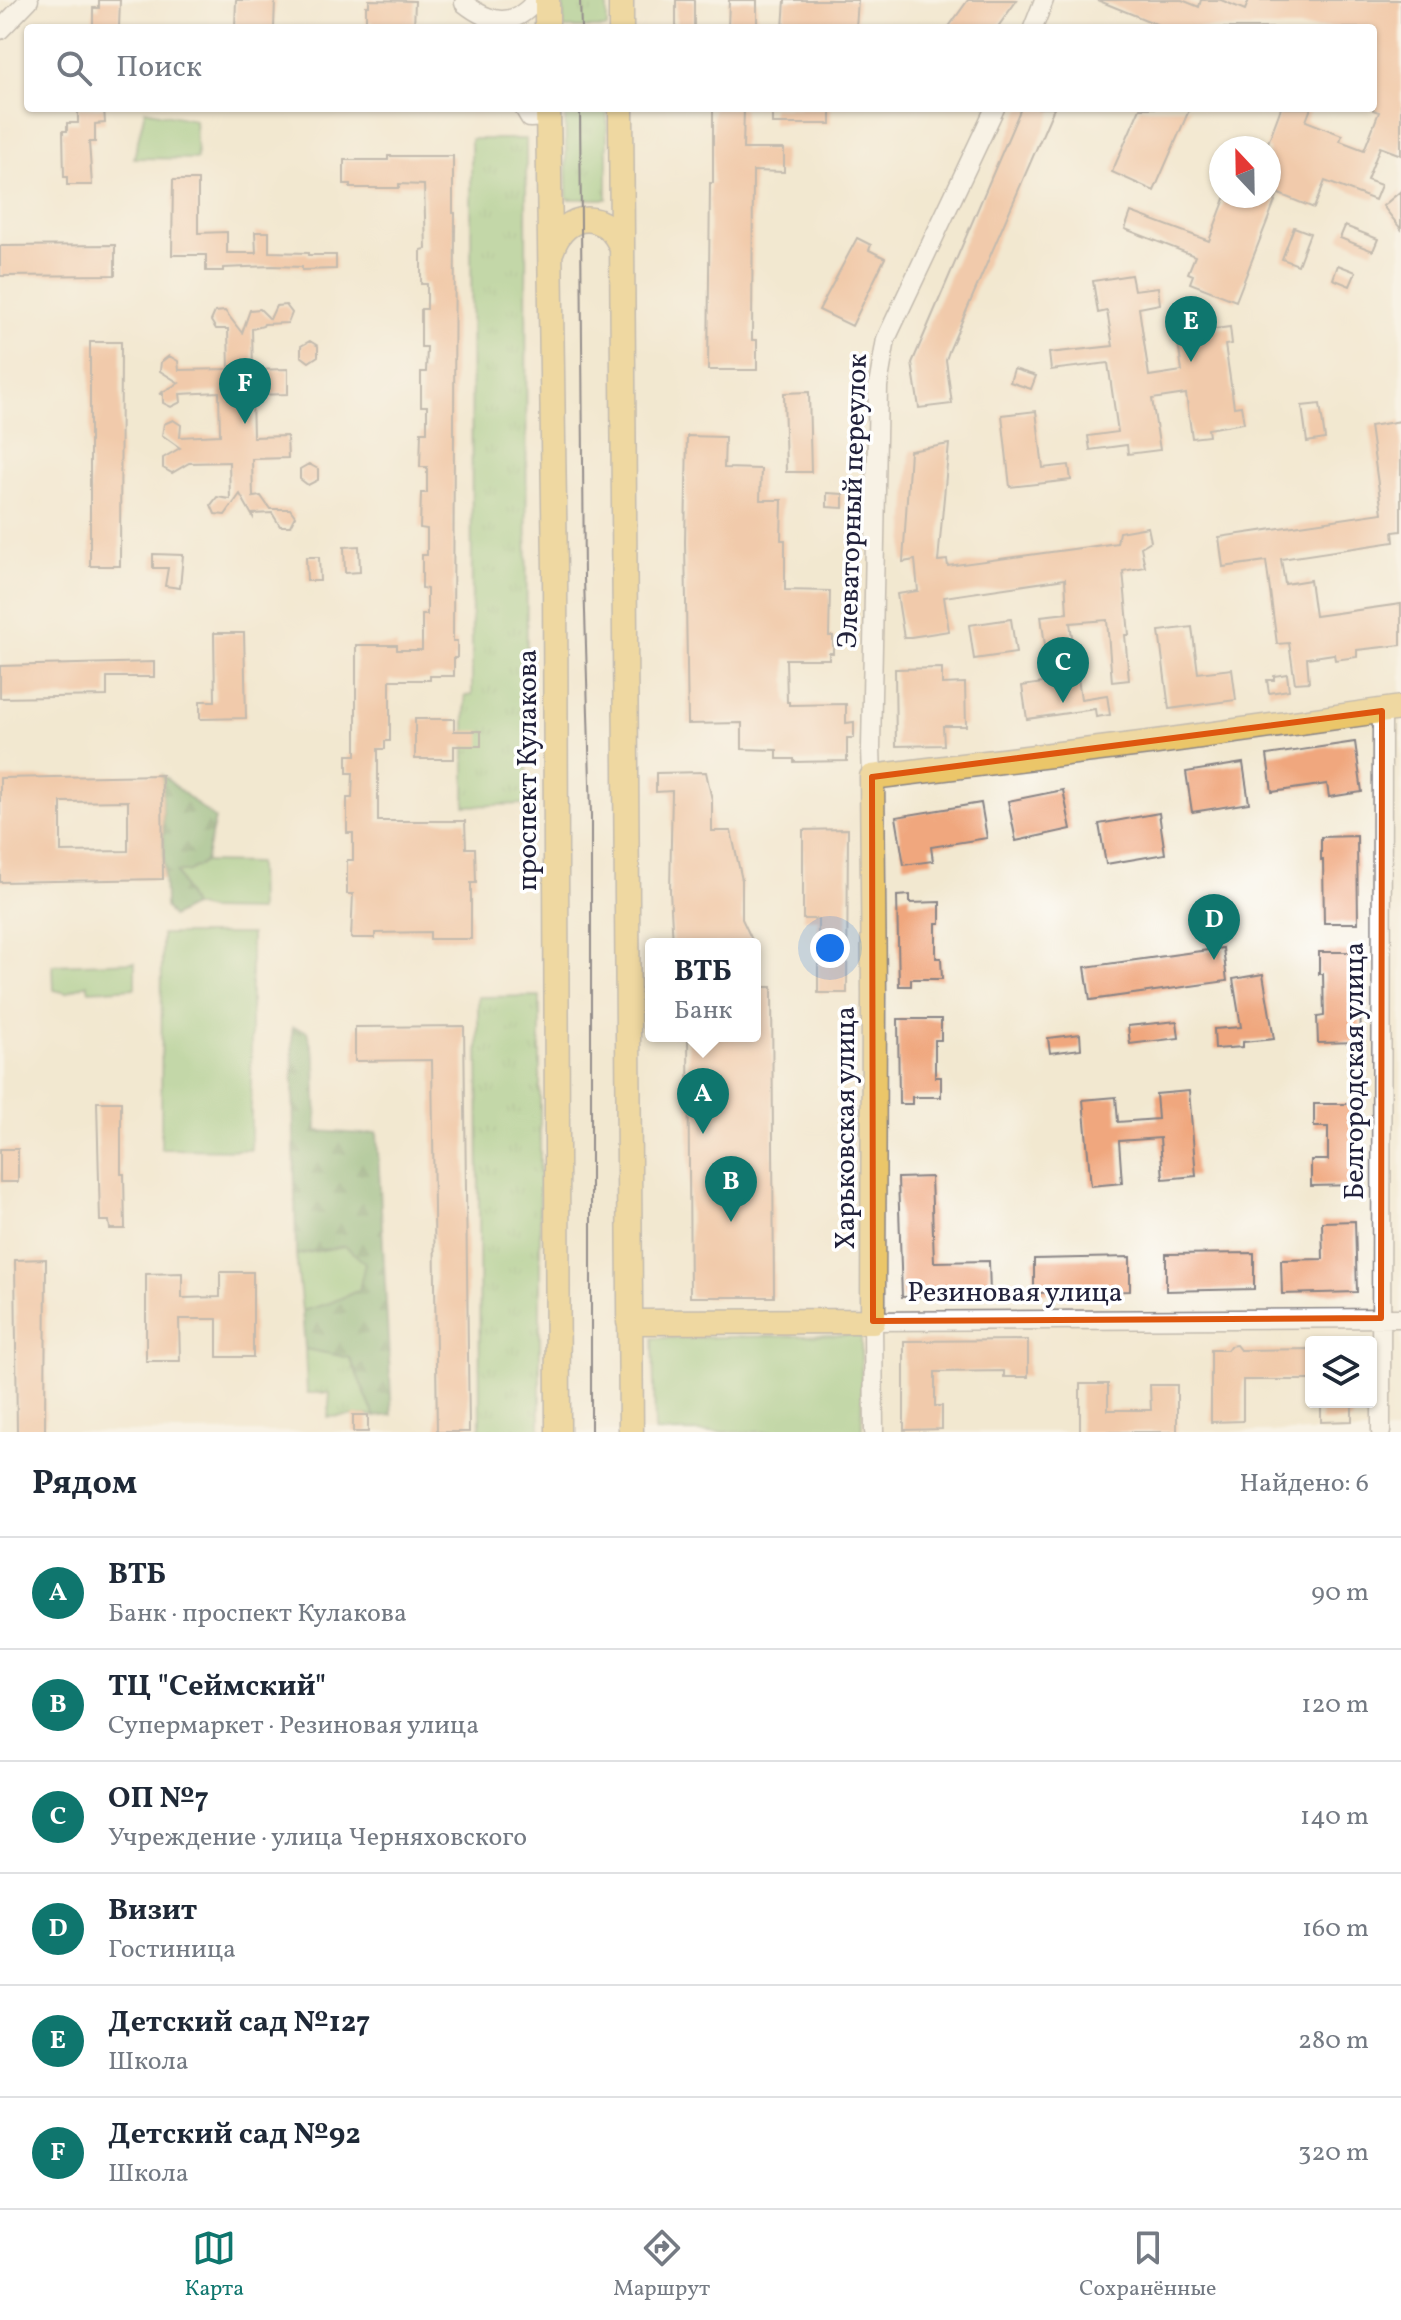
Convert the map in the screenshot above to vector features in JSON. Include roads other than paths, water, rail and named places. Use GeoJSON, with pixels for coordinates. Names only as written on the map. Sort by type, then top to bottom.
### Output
{"type":"FeatureCollection","features":[{"type":"Feature","properties":{"kind":"main road"},"geometry":{"type":"LineString","coordinates":[[547,0],[547,24]]}},
{"type":"Feature","properties":{"kind":"main road"},"geometry":{"type":"LineString","coordinates":[[621,0],[621,24]]}},
{"type":"Feature","properties":{"kind":"main road"},"geometry":{"type":"LineString","coordinates":[[621,112],[631,1432]]}},
{"type":"Feature","properties":{"kind":"main road","name":"проспект Кулакова"},"geometry":{"type":"LineString","coordinates":[[538,113],[552,250],[558,1432]]}},
{"type":"Feature","properties":{"kind":"main road"},"geometry":{"type":"LineString","coordinates":[[552,250],[555,238],[563,229],[583,219],[604,224],[612,230],[622,249]]}},
{"type":"Feature","properties":{"kind":"main road"},"geometry":{"type":"LineString","coordinates":[[872,777],[1391,710]]}},
{"type":"Feature","properties":{"kind":"main road","name":"Харьковская улица"},"geometry":{"type":"LineString","coordinates":[[872,777],[873,1321]]}},
{"type":"Feature","properties":{"kind":"main road","name":"Резиновая улица"},"geometry":{"type":"LineString","coordinates":[[629,1322],[873,1321]]}},
{"type":"Feature","properties":{"kind":"street"},"geometry":{"type":"LineString","coordinates":[[0,13],[20,0]]}},
{"type":"Feature","properties":{"kind":"street"},"geometry":{"type":"LineString","coordinates":[[0,30],[29,0]]}},
{"type":"Feature","properties":{"kind":"street"},"geometry":{"type":"LineString","coordinates":[[463,2],[480,16],[499,21],[523,13],[536,0]]}},
{"type":"Feature","properties":{"kind":"street"},"geometry":{"type":"LineString","coordinates":[[1035,24],[1044,0]]}},
{"type":"Feature","properties":{"kind":"street"},"geometry":{"type":"LineString","coordinates":[[463,2],[475,24]]}},
{"type":"Feature","properties":{"kind":"street","name":"Элеваторный переулок"},"geometry":{"type":"LineString","coordinates":[[872,777],[878,386],[886,339],[993,112]]}},
{"type":"Feature","properties":{"kind":"street","name":"Белгородская улица"},"geometry":{"type":"LineString","coordinates":[[1381,1432],[1391,710]]}},
{"type":"Feature","properties":{"kind":"street","name":"Резиновая улица"},"geometry":{"type":"LineString","coordinates":[[873,1321],[1401,1318]]}},
{"type":"Feature","properties":{"kind":"street","name":"Харьковская улица"},"geometry":{"type":"LineString","coordinates":[[873,1321],[874,1432]]}},
{"type":"Feature","properties":{"kind":"tram line"},"geometry":{"type":"LineString","coordinates":[[580,0],[581,24]]}},
{"type":"Feature","properties":{"kind":"tram line"},"geometry":{"type":"LineString","coordinates":[[580,112],[584,578],[591,815],[591,1432]]}},
{"type":"Feature","properties":{"kind":"place","name":"Детский сад №127"},"geometry":{"type":"Point","coordinates":[1191,362]}},
{"type":"Feature","properties":{"kind":"place","name":"Детский сад №92"},"geometry":{"type":"Point","coordinates":[245,424]}},
{"type":"Feature","properties":{"kind":"place","name":"ОП №7"},"geometry":{"type":"Point","coordinates":[1063,703]}},
{"type":"Feature","properties":{"kind":"place","name":"Визит"},"geometry":{"type":"Point","coordinates":[1214,960]}},
{"type":"Feature","properties":{"kind":"place","name":"ВТБ"},"geometry":{"type":"Point","coordinates":[703,1134]}},
{"type":"Feature","properties":{"kind":"place","name":"ТЦ \"Сеймский\""},"geometry":{"type":"Point","coordinates":[731,1222]}}]}
